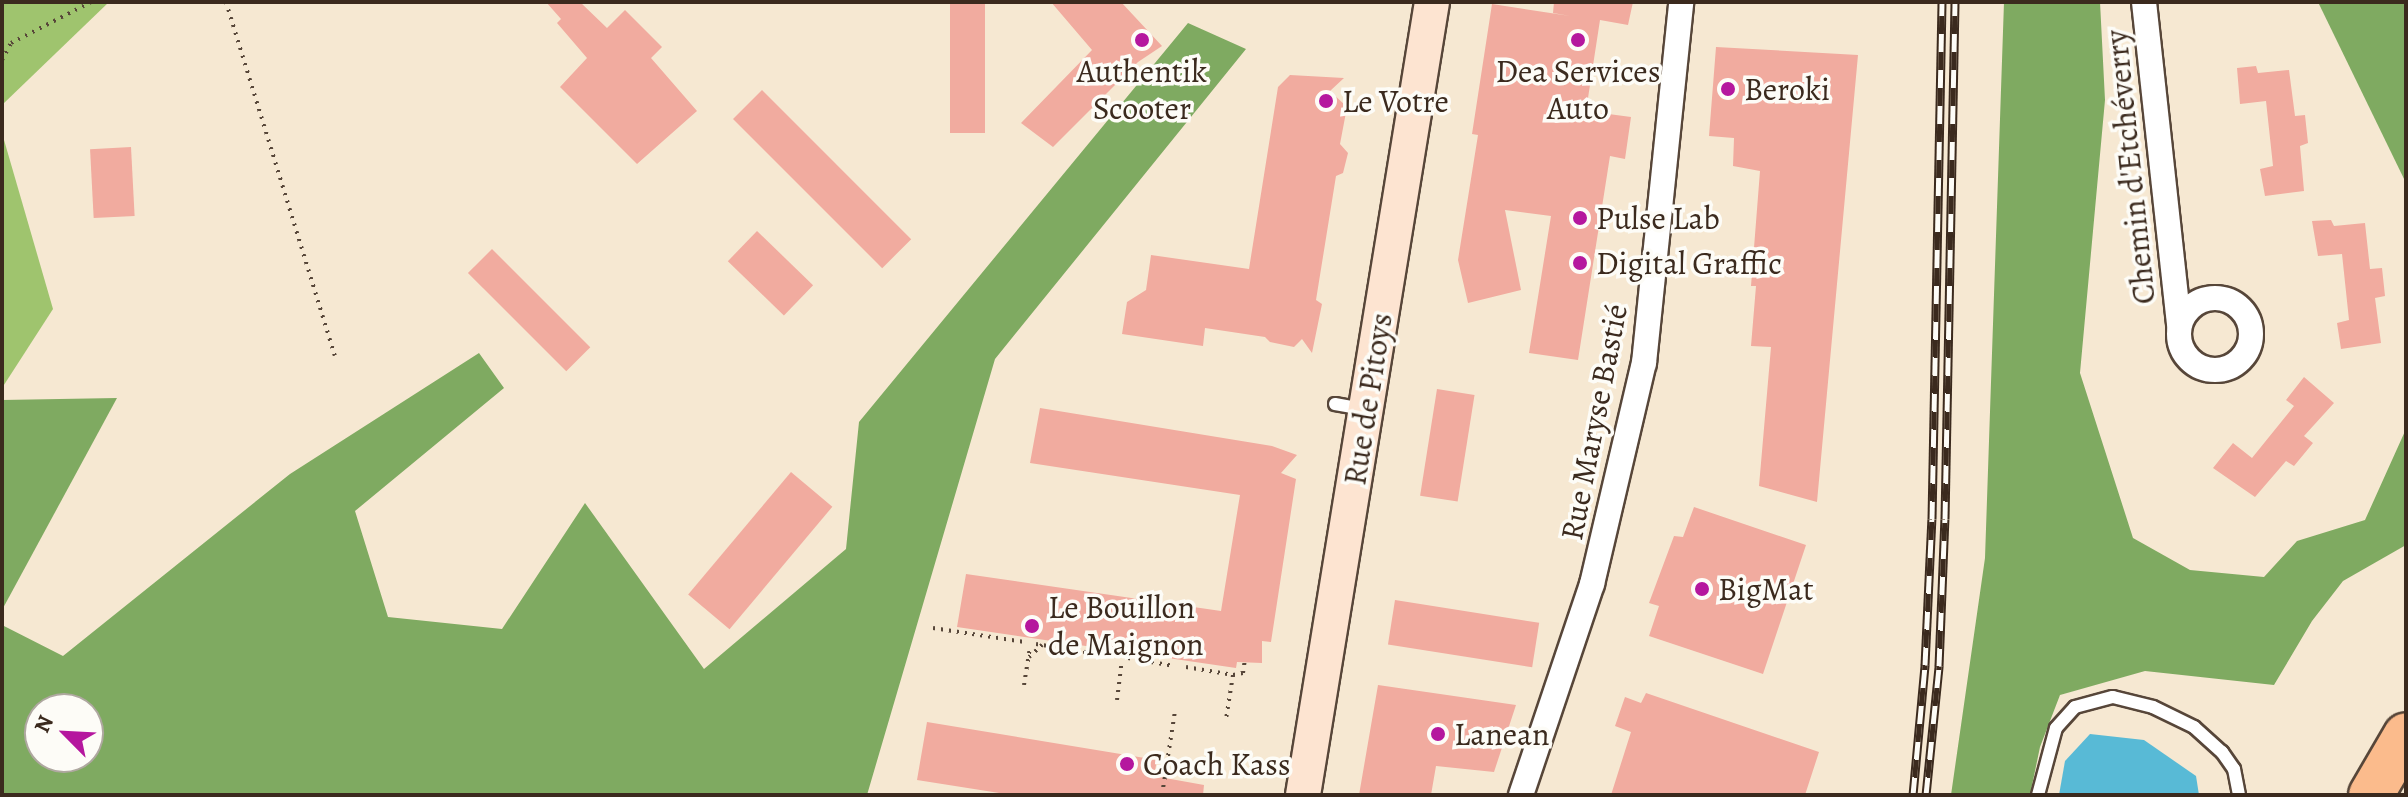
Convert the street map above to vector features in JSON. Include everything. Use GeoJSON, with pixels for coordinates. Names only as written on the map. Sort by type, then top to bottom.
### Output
{"type":"FeatureCollection","features":[{"type":"Feature","properties":{"kind":"highway"},"geometry":{"type":"LineString","coordinates":[[2371,795],[2406,735]]}},
{"type":"Feature","properties":{"kind":"street","name":"Rue de Pitoys"},"geometry":{"type":"LineString","coordinates":[[1303,795],[1351,407],[1432,2]]}},
{"type":"Feature","properties":{"kind":"street","name":"Rue Maryse Bastié"},"geometry":{"type":"LineString","coordinates":[[1521,795],[1592,584],[1644,363],[1681,2]]}},
{"type":"Feature","properties":{"kind":"street","name":"Chemin d'Etchéverry"},"geometry":{"type":"LineString","coordinates":[[2144,2],[2179,325]]}},
{"type":"Feature","properties":{"kind":"lane"},"geometry":{"type":"LineString","coordinates":[[2038,795],[2056,728],[2075,707],[2113,697],[2153,707],[2194,727],[2222,752],[2234,769],[2239,795]]}},
{"type":"Feature","properties":{"kind":"path"},"geometry":{"type":"LineString","coordinates":[[2,60],[11,43],[91,2]]}},
{"type":"Feature","properties":{"kind":"path"},"geometry":{"type":"LineString","coordinates":[[226,2],[335,356]]}},
{"type":"Feature","properties":{"kind":"path"},"geometry":{"type":"LineString","coordinates":[[933,628],[1025,642]]}},
{"type":"Feature","properties":{"kind":"path"},"geometry":{"type":"LineString","coordinates":[[1028,658],[1039,645],[1115,657]]}},
{"type":"Feature","properties":{"kind":"path"},"geometry":{"type":"LineString","coordinates":[[1024,685],[1030,649]]}},
{"type":"Feature","properties":{"kind":"path"},"geometry":{"type":"LineString","coordinates":[[1186,667],[1233,675],[1243,673],[1245,658]]}},
{"type":"Feature","properties":{"kind":"path"},"geometry":{"type":"LineString","coordinates":[[1117,700],[1125,660],[1174,666]]}},
{"type":"Feature","properties":{"kind":"path"},"geometry":{"type":"LineString","coordinates":[[1226,719],[1233,675]]}},
{"type":"Feature","properties":{"kind":"path"},"geometry":{"type":"LineString","coordinates":[[1162,795],[1175,711]]}},
{"type":"Feature","properties":{"kind":"green space"},"geometry":{"type":"Polygon","coordinates":[[[2,2],[109,2],[2,105],[2,2]]]}},
{"type":"Feature","properties":{"kind":"green space"},"geometry":{"type":"Polygon","coordinates":[[[2004,2],[2100,2],[2105,100],[2080,373],[2133,538],[2190,570],[2264,577],[2297,541],[2365,520],[2406,429],[2406,545],[2343,581],[2312,621],[2274,685],[2145,671],[2060,695],[2040,747],[2030,795],[1951,795],[1985,558],[2004,2]]]}},
{"type":"Feature","properties":{"kind":"green space"},"geometry":{"type":"Polygon","coordinates":[[[2318,2],[2406,2],[2406,183],[2318,2]]]}},
{"type":"Feature","properties":{"kind":"green space"},"geometry":{"type":"Polygon","coordinates":[[[1188,23],[1246,49],[995,359],[867,795],[2,795],[2,625],[63,656],[290,474],[479,353],[504,388],[355,511],[388,617],[502,629],[585,503],[704,669],[846,549],[859,422],[1188,23]]]}},
{"type":"Feature","properties":{"kind":"green space"},"geometry":{"type":"Polygon","coordinates":[[[2,133],[53,309],[2,388],[2,133]]]}},
{"type":"Feature","properties":{"kind":"green space"},"geometry":{"type":"Polygon","coordinates":[[[117,398],[2,610],[2,400],[117,398]]]}},
{"type":"Feature","properties":{"kind":"water"},"geometry":{"type":"Polygon","coordinates":[[[2090,734],[2144,740],[2196,776],[2199,795],[2059,795],[2065,761],[2090,734]]]}},
{"type":"Feature","properties":{"kind":"building"},"geometry":{"type":"Polygon","coordinates":[[[546,2],[580,2],[607,28],[625,10],[662,47],[651,58],[697,111],[637,164],[560,87],[587,58],[557,23],[561,19],[546,2]]]}},
{"type":"Feature","properties":{"kind":"building"},"geometry":{"type":"Polygon","coordinates":[[[950,2],[985,2],[985,133],[950,133],[950,2]]]}},
{"type":"Feature","properties":{"kind":"building"},"geometry":{"type":"Polygon","coordinates":[[[1051,2],[1121,2],[1162,46],[1138,62],[1053,147],[1021,123],[1092,50],[1051,2]]]}},
{"type":"Feature","properties":{"kind":"building"},"geometry":{"type":"Polygon","coordinates":[[[1554,2],[1633,2],[1628,25],[1600,20],[1586,111],[1631,117],[1625,159],[1610,156],[1578,360],[1529,353],[1551,216],[1505,210],[1521,290],[1468,303],[1458,260],[1478,135],[1472,134],[1492,4],[1570,16],[1553,13],[1554,2]]]}},
{"type":"Feature","properties":{"kind":"building"},"geometry":{"type":"Polygon","coordinates":[[[1716,47],[1858,55],[1817,502],[1759,486],[1771,347],[1751,346],[1756,286],[1751,286],[1760,171],[1733,166],[1734,138],[1709,136],[1716,47]]]}},
{"type":"Feature","properties":{"kind":"building"},"geometry":{"type":"Polygon","coordinates":[[[2256,66],[2258,73],[2289,70],[2295,116],[2305,115],[2308,143],[2300,146],[2304,191],[2265,196],[2260,169],[2273,166],[2266,101],[2240,104],[2237,68],[2256,66]]]}},
{"type":"Feature","properties":{"kind":"building"},"geometry":{"type":"Polygon","coordinates":[[[1290,75],[1344,78],[1330,91],[1347,107],[1340,144],[1348,153],[1343,173],[1336,176],[1316,300],[1322,304],[1312,353],[1302,339],[1294,347],[1270,342],[1265,337],[1205,328],[1203,346],[1122,334],[1127,302],[1146,290],[1151,255],[1249,269],[1278,87],[1290,75]]]}},
{"type":"Feature","properties":{"kind":"building"},"geometry":{"type":"Polygon","coordinates":[[[762,90],[911,239],[882,268],[733,119],[762,90]]]}},
{"type":"Feature","properties":{"kind":"building"},"geometry":{"type":"Polygon","coordinates":[[[131,147],[135,216],[94,218],[90,149],[131,147]]]}},
{"type":"Feature","properties":{"kind":"building"},"geometry":{"type":"Polygon","coordinates":[[[2331,220],[2334,226],[2365,223],[2370,269],[2382,268],[2385,296],[2375,298],[2381,343],[2341,349],[2337,323],[2349,320],[2342,254],[2318,256],[2312,221],[2331,220]]]}},
{"type":"Feature","properties":{"kind":"building"},"geometry":{"type":"Polygon","coordinates":[[[757,231],[813,285],[784,315],[728,261],[757,231]]]}},
{"type":"Feature","properties":{"kind":"building"},"geometry":{"type":"Polygon","coordinates":[[[492,249],[590,347],[566,371],[468,273],[492,249]]]}},
{"type":"Feature","properties":{"kind":"building"},"geometry":{"type":"Polygon","coordinates":[[[2304,377],[2334,403],[2304,436],[2313,443],[2294,466],[2286,461],[2255,497],[2213,468],[2233,443],[2252,458],[2294,406],[2286,400],[2304,377]]]}},
{"type":"Feature","properties":{"kind":"building"},"geometry":{"type":"Polygon","coordinates":[[[1437,389],[1475,395],[1458,502],[1420,496],[1437,389]]]}},
{"type":"Feature","properties":{"kind":"building"},"geometry":{"type":"Polygon","coordinates":[[[1040,408],[1272,446],[1297,455],[1281,473],[1296,479],[1271,642],[1262,641],[1262,663],[1237,662],[1236,668],[957,627],[966,574],[1221,611],[1240,495],[1030,463],[1040,408]]]}},
{"type":"Feature","properties":{"kind":"building"},"geometry":{"type":"Polygon","coordinates":[[[791,472],[832,507],[730,629],[688,595],[791,472]]]}},
{"type":"Feature","properties":{"kind":"building"},"geometry":{"type":"Polygon","coordinates":[[[1694,507],[1806,545],[1763,674],[1649,636],[1659,606],[1649,603],[1674,536],[1683,537],[1694,507]]]}},
{"type":"Feature","properties":{"kind":"building"},"geometry":{"type":"Polygon","coordinates":[[[1395,600],[1539,623],[1532,667],[1388,644],[1395,600]]]}},
{"type":"Feature","properties":{"kind":"building","name":"Lanean"},"geometry":{"type":"Polygon","coordinates":[[[1378,685],[1516,705],[1494,772],[1436,766],[1431,795],[1359,795],[1378,685]]]}},
{"type":"Feature","properties":{"kind":"building"},"geometry":{"type":"Polygon","coordinates":[[[1646,693],[1819,752],[1805,795],[1611,795],[1631,732],[1615,726],[1625,697],[1641,703],[1646,693]]]}},
{"type":"Feature","properties":{"kind":"building"},"geometry":{"type":"Polygon","coordinates":[[[927,722],[1157,760],[1154,776],[1204,785],[1203,795],[1012,795],[917,780],[927,722]]]}},
{"type":"Feature","properties":{"kind":"railway"},"geometry":{"type":"LineString","coordinates":[[1913,795],[1925,665],[1932,519],[1942,2]]}},
{"type":"Feature","properties":{"kind":"railway"},"geometry":{"type":"LineString","coordinates":[[1926,795],[1939,666],[1945,519],[1955,2]]}},
{"type":"Feature","properties":{"kind":"place","name":"Authentik Scooter"},"geometry":{"type":"Point","coordinates":[1142,40]}},
{"type":"Feature","properties":{"kind":"place","name":"Dea Services Auto"},"geometry":{"type":"Point","coordinates":[1578,40]}},
{"type":"Feature","properties":{"kind":"place","name":"Beroki"},"geometry":{"type":"Point","coordinates":[1728,89]}},
{"type":"Feature","properties":{"kind":"place","name":"Le Votre"},"geometry":{"type":"Point","coordinates":[1326,101]}},
{"type":"Feature","properties":{"kind":"place","name":"Pulse Lab"},"geometry":{"type":"Point","coordinates":[1580,218]}},
{"type":"Feature","properties":{"kind":"place","name":"Digital Graffic"},"geometry":{"type":"Point","coordinates":[1580,263]}},
{"type":"Feature","properties":{"kind":"place","name":"BigMat"},"geometry":{"type":"Point","coordinates":[1702,589]}},
{"type":"Feature","properties":{"kind":"place","name":"Le Bouillon de Maignon"},"geometry":{"type":"Point","coordinates":[1032,626]}},
{"type":"Feature","properties":{"kind":"place","name":"Lanean"},"geometry":{"type":"Point","coordinates":[1438,734]}},
{"type":"Feature","properties":{"kind":"place","name":"Coach Kass"},"geometry":{"type":"Point","coordinates":[1127,764]}}]}
